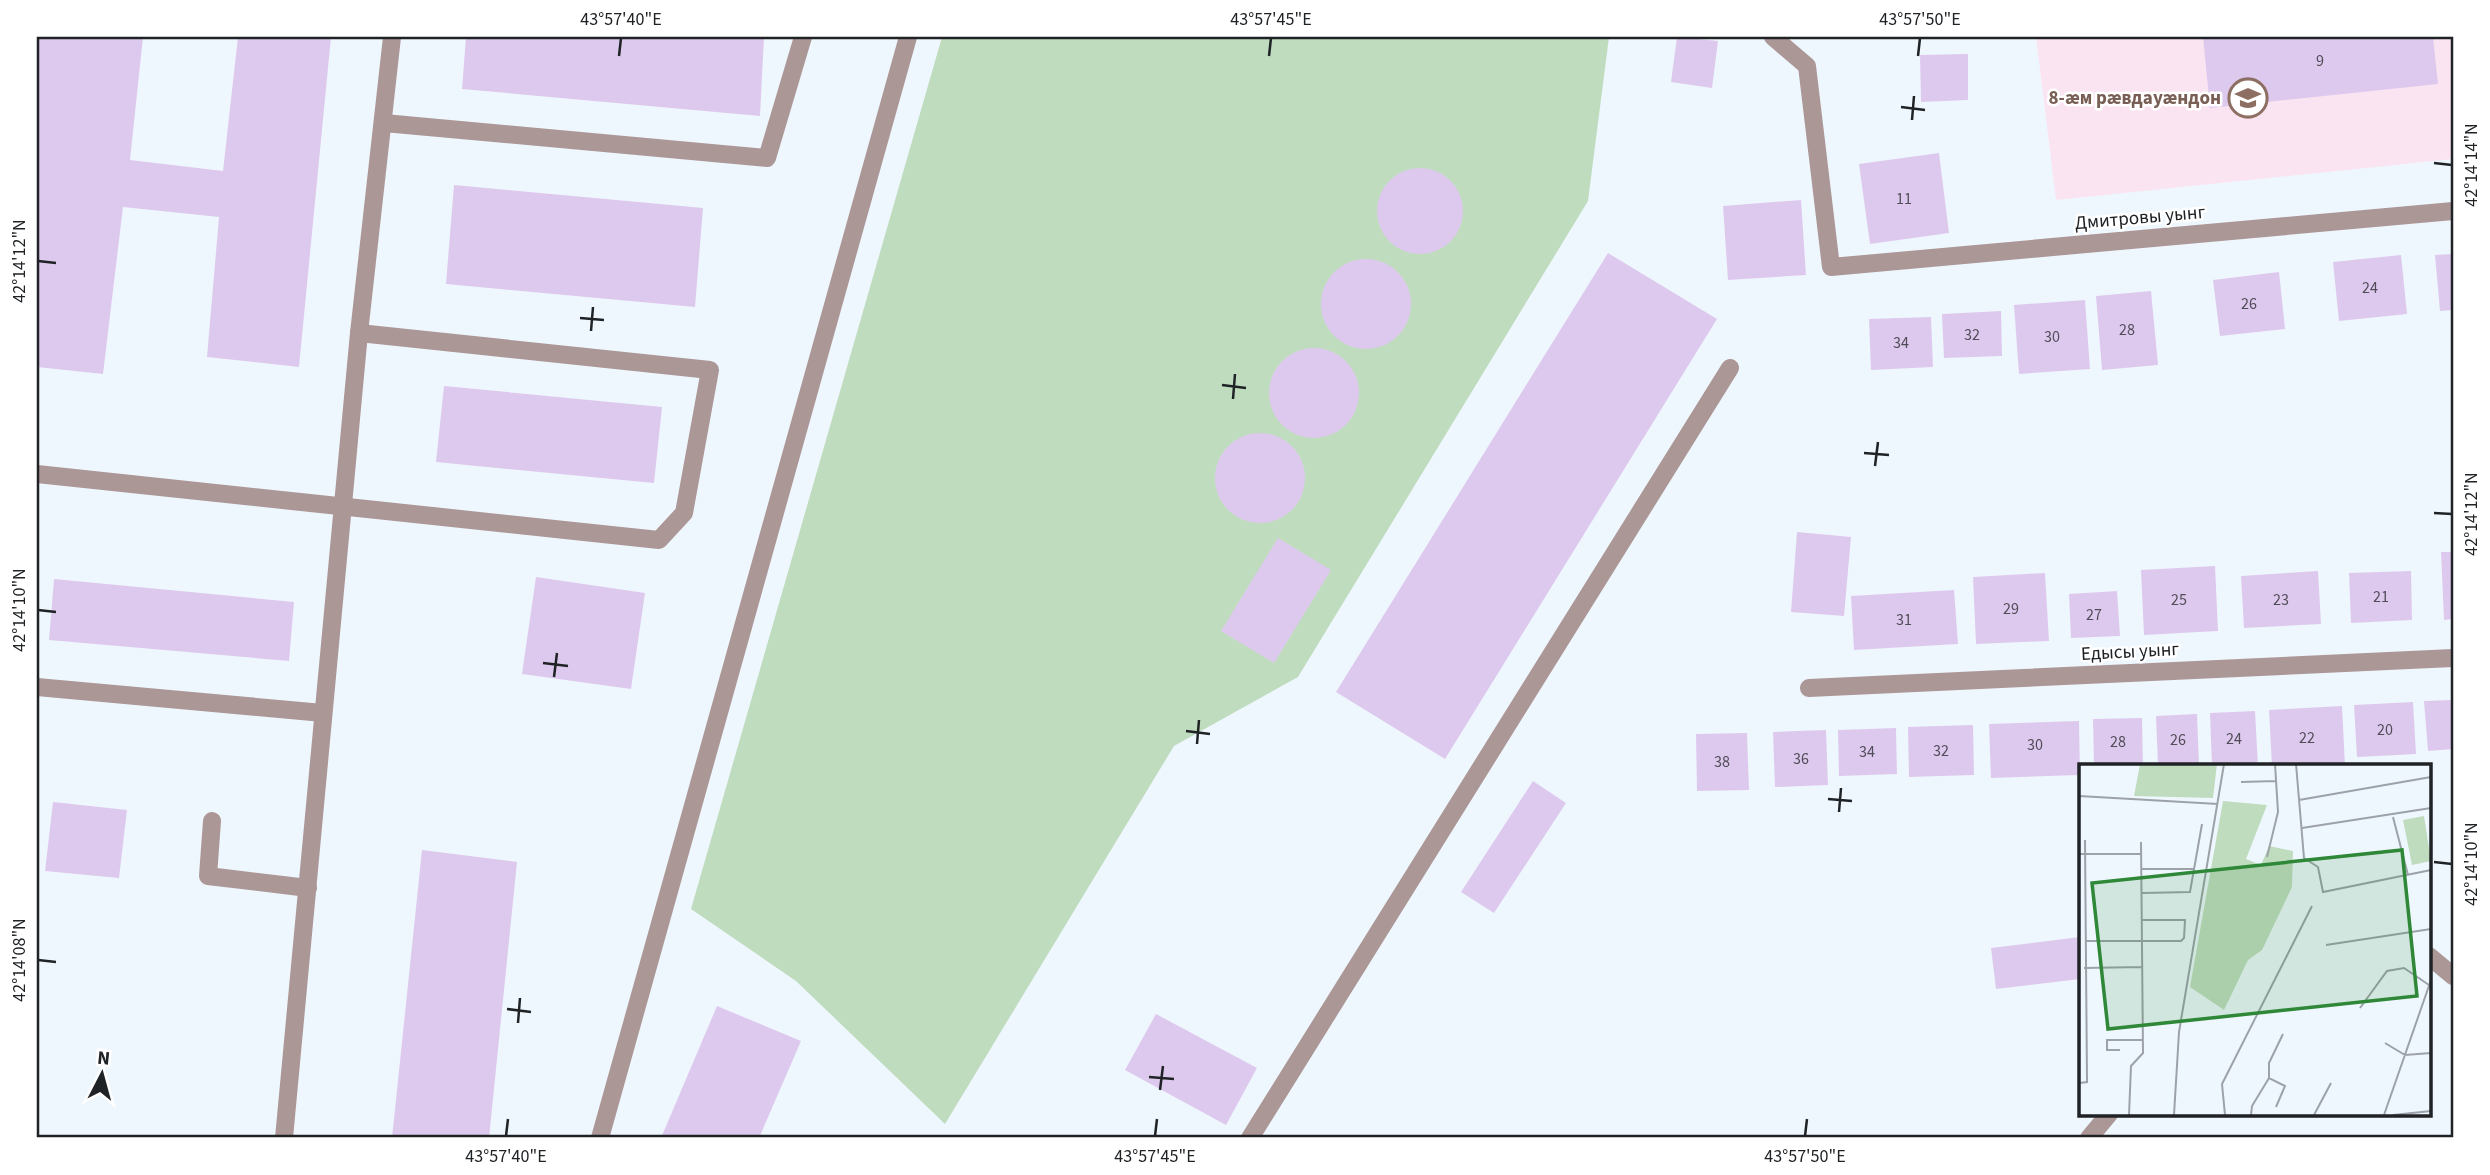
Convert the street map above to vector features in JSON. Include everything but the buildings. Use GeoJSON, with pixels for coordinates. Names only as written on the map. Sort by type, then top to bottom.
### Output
{"type":"FeatureCollection","features":[{"type":"Feature","properties":{"kind":"street"},"geometry":{"type":"LineString","coordinates":[[284,1138],[359,333],[392,37]]}},
{"type":"Feature","properties":{"kind":"street"},"geometry":{"type":"LineString","coordinates":[[384,123],[767,158],[803,37]]}},
{"type":"Feature","properties":{"kind":"street"},"geometry":{"type":"LineString","coordinates":[[600,1138],[908,37]]}},
{"type":"Feature","properties":{"kind":"street","name":"Дмитровы уынг"},"geometry":{"type":"LineString","coordinates":[[1773,37],[1807,66],[1831,267],[2453,211]]}},
{"type":"Feature","properties":{"kind":"street"},"geometry":{"type":"LineString","coordinates":[[37,474],[659,540],[684,513],[710,370],[359,333]]}},
{"type":"Feature","properties":{"kind":"street"},"geometry":{"type":"LineString","coordinates":[[1250,1138],[1730,368]]}},
{"type":"Feature","properties":{"kind":"street","name":"Едысы уынг"},"geometry":{"type":"LineString","coordinates":[[1809,688],[2453,658]]}},
{"type":"Feature","properties":{"kind":"street"},"geometry":{"type":"LineString","coordinates":[[37,687],[323,713]]}},
{"type":"Feature","properties":{"kind":"street"},"geometry":{"type":"LineString","coordinates":[[212,821],[208,876],[307,888]]}},
{"type":"Feature","properties":{"kind":"street"},"geometry":{"type":"LineString","coordinates":[[2430,957],[2453,976]]}},
{"type":"Feature","properties":{"kind":"street"},"geometry":{"type":"LineString","coordinates":[[2089,1138],[2107,1116]]}},
{"type":"Feature","properties":{"kind":"shaded area","name":"8-æм рӕвдауӕндон"},"geometry":{"type":"Polygon","coordinates":[[[2036,37],[2453,37],[2453,159],[2056,200],[2036,37]]]}},
{"type":"Feature","properties":{"kind":"green space"},"geometry":{"type":"Polygon","coordinates":[[[942,37],[1609,37],[1588,201],[1298,677],[1174,746],[945,1124],[796,981],[691,909],[942,37]]]}},
{"type":"Feature","properties":{"kind":"place","name":"8-æм рӕвдауӕндон"},"geometry":{"type":"Point","coordinates":[2248,98]}}]}
